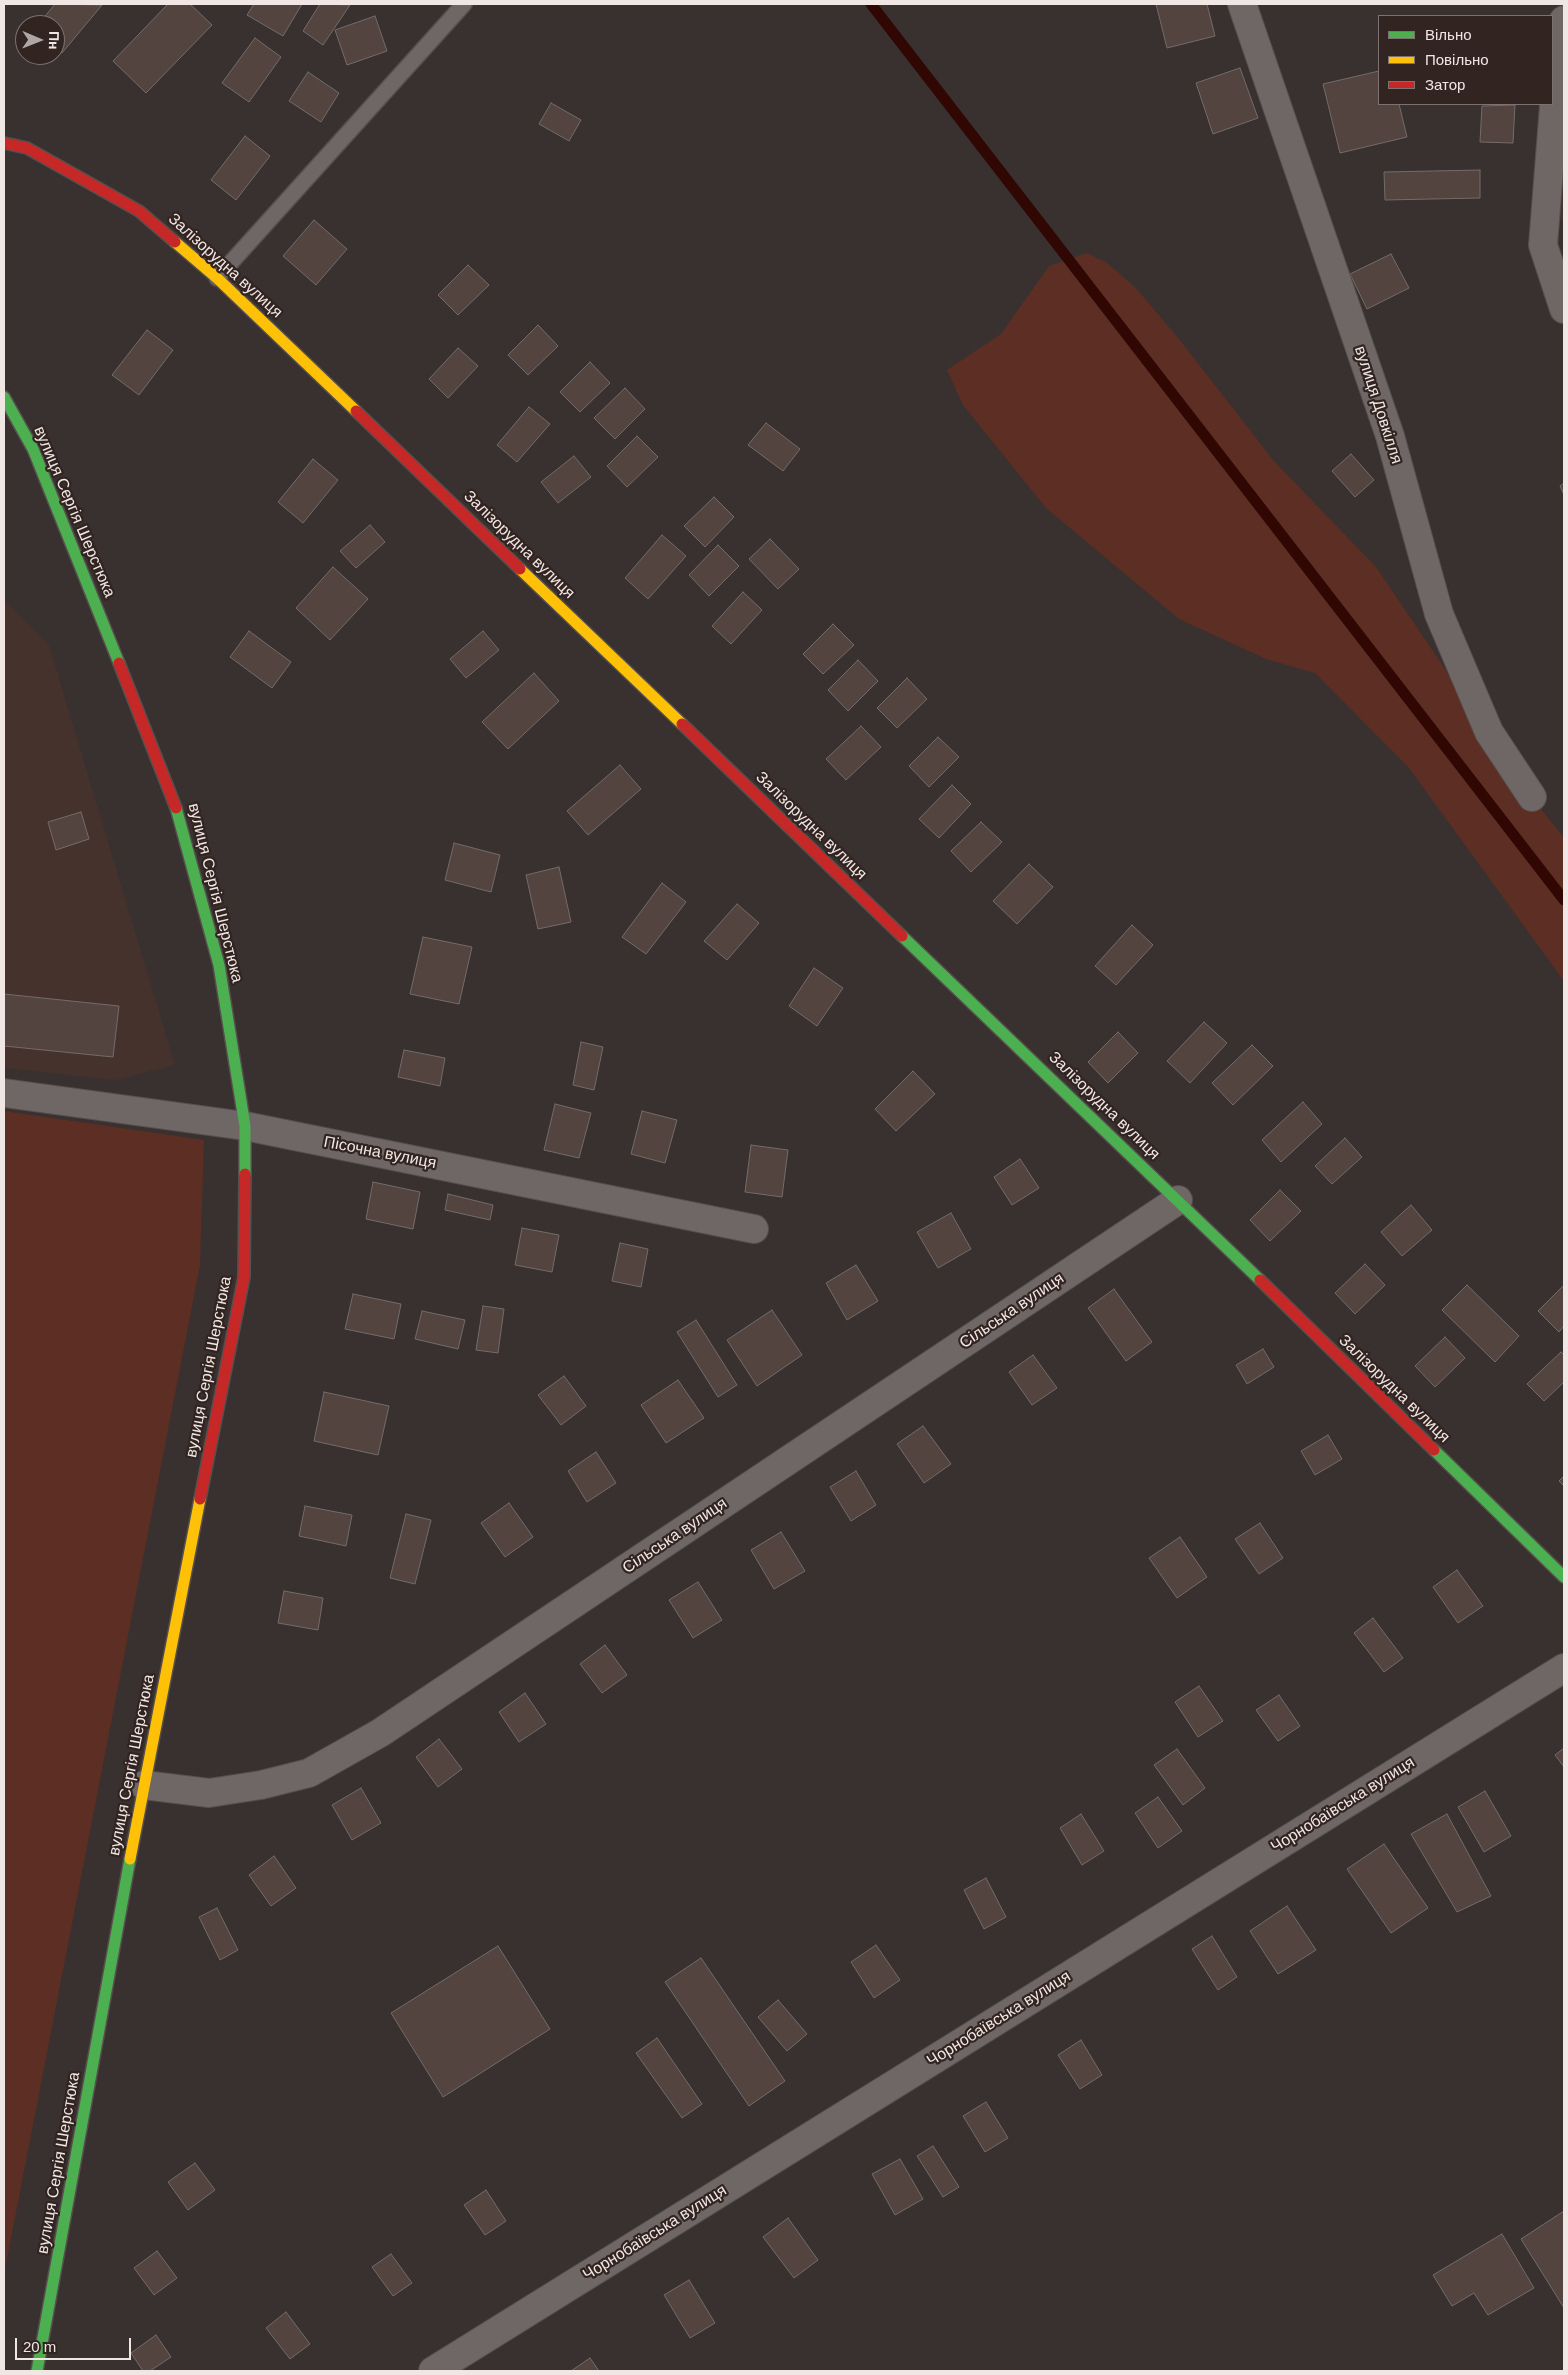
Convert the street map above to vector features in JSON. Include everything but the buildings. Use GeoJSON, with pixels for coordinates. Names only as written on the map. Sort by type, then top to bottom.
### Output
{"type":"FeatureCollection","features":[{"type":"Feature","properties":{"kind":"street","name":"вулиця Довкілля"},"geometry":{"type":"LineString","coordinates":[[1242,4],[1390,436],[1438,614],[1489,732],[1532,797]]}},
{"type":"Feature","properties":{"kind":"street"},"geometry":{"type":"LineString","coordinates":[[1564,20],[1554,106],[1554,246],[1564,309]]}},
{"type":"Feature","properties":{"kind":"street","name":"Залізорудна вулиця"},"geometry":{"type":"LineString","coordinates":[[4,142],[27,148],[139,212],[217,278],[1178,1200],[1564,1577]]}},
{"type":"Feature","properties":{"kind":"street","name":"вулиця Сергія Шерстюка"},"geometry":{"type":"LineString","coordinates":[[4,397],[33,448],[172,794],[219,965],[245,1126],[244,1277],[144,1785],[37,2371]]}},
{"type":"Feature","properties":{"kind":"street","name":"Пісочна вулиця"},"geometry":{"type":"LineString","coordinates":[[4,1093],[245,1126],[754,1229]]}},
{"type":"Feature","properties":{"kind":"street","name":"Сільська вулиця"},"geometry":{"type":"LineString","coordinates":[[144,1785],[209,1793],[260,1785],[309,1773],[380,1733],[1178,1200]]}},
{"type":"Feature","properties":{"kind":"street","name":"Чорнобаївська вулиця"},"geometry":{"type":"LineString","coordinates":[[433,2371],[1564,1668]]}},
{"type":"Feature","properties":{"kind":"lane"},"geometry":{"type":"LineString","coordinates":[[217,278],[464,4]]}},
{"type":"Feature","properties":{"kind":"shaded area"},"geometry":{"type":"Polygon","coordinates":[[[1564,156],[1564,221],[1556,220],[1564,156]]]}},
{"type":"Feature","properties":{"kind":"shaded area"},"geometry":{"type":"Polygon","coordinates":[[[1087,253],[1107,263],[1136,288],[1179,339],[1274,461],[1376,567],[1534,800],[1564,838],[1564,981],[1409,768],[1315,673],[1266,659],[1179,619],[1046,508],[963,405],[947,370],[1001,334],[1049,266],[1087,253]]]}},
{"type":"Feature","properties":{"kind":"shaded area"},"geometry":{"type":"Polygon","coordinates":[[[4,600],[49,645],[175,1065],[115,1080],[4,1068],[4,600]]]}},
{"type":"Feature","properties":{"kind":"shaded area"},"geometry":{"type":"Polygon","coordinates":[[[4,1111],[204,1140],[200,1265],[4,2274],[4,1111]]]}},
{"type":"Feature","properties":{"kind":"waterway"},"geometry":{"type":"LineString","coordinates":[[871,4],[1564,900]]}},
{"type":"Feature","properties":{"kind":"traffic: fast"},"geometry":{"type":"LineString","coordinates":[[4,397],[33,449],[119,663]]}},
{"type":"Feature","properties":{"kind":"traffic: fast"},"geometry":{"type":"LineString","coordinates":[[176,808],[219,965],[245,1126],[245,1174]]}},
{"type":"Feature","properties":{"kind":"traffic: fast"},"geometry":{"type":"LineString","coordinates":[[902,936],[1260,1280]]}},
{"type":"Feature","properties":{"kind":"traffic: fast"},"geometry":{"type":"LineString","coordinates":[[1434,1450],[1564,1577]]}},
{"type":"Feature","properties":{"kind":"traffic: fast"},"geometry":{"type":"LineString","coordinates":[[37,2371],[130,1859]]}},
{"type":"Feature","properties":{"kind":"traffic: slow"},"geometry":{"type":"LineString","coordinates":[[175,242],[217,278],[356,411]]}},
{"type":"Feature","properties":{"kind":"traffic: slow"},"geometry":{"type":"LineString","coordinates":[[520,569],[682,724]]}},
{"type":"Feature","properties":{"kind":"traffic: slow"},"geometry":{"type":"LineString","coordinates":[[130,1859],[200,1499]]}},
{"type":"Feature","properties":{"kind":"traffic: jam"},"geometry":{"type":"LineString","coordinates":[[4,143],[27,148],[139,211],[175,242]]}},
{"type":"Feature","properties":{"kind":"traffic: jam"},"geometry":{"type":"LineString","coordinates":[[356,411],[520,569]]}},
{"type":"Feature","properties":{"kind":"traffic: jam"},"geometry":{"type":"LineString","coordinates":[[119,663],[176,808]]}},
{"type":"Feature","properties":{"kind":"traffic: jam"},"geometry":{"type":"LineString","coordinates":[[682,724],[902,936]]}},
{"type":"Feature","properties":{"kind":"traffic: jam"},"geometry":{"type":"LineString","coordinates":[[200,1499],[244,1277],[245,1174]]}},
{"type":"Feature","properties":{"kind":"traffic: jam"},"geometry":{"type":"LineString","coordinates":[[1260,1280],[1434,1450]]}}]}
